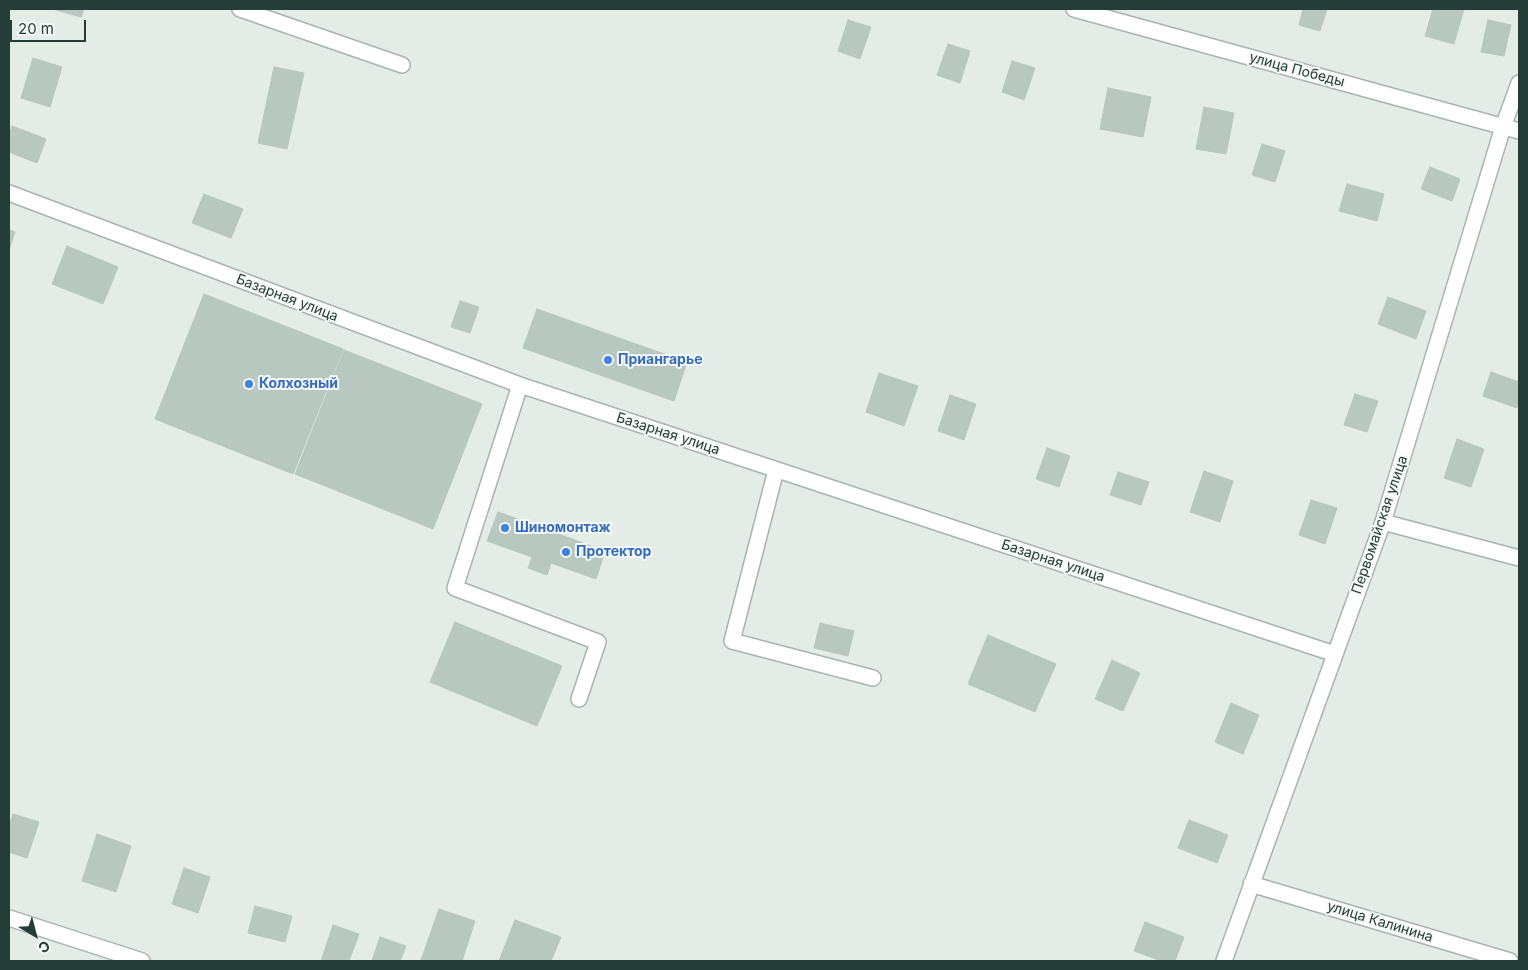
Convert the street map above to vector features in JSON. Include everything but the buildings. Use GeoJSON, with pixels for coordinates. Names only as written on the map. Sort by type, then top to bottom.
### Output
{"type":"FeatureCollection","features":[{"type":"Feature","properties":{"kind":"street"},"geometry":{"type":"LineString","coordinates":[[240,9],[402,65]]}},
{"type":"Feature","properties":{"kind":"street","name":"улица Победы"},"geometry":{"type":"LineString","coordinates":[[1074,9],[1519,131]]}},
{"type":"Feature","properties":{"kind":"street","name":"Первомайская улица"},"geometry":{"type":"LineString","coordinates":[[1224,961],[1383,522],[1503,127],[1519,83]]}},
{"type":"Feature","properties":{"kind":"street","name":"Базарная улица"},"geometry":{"type":"LineString","coordinates":[[9,193],[520,385],[1335,654]]}},
{"type":"Feature","properties":{"kind":"street"},"geometry":{"type":"LineString","coordinates":[[520,385],[455,588],[598,642],[579,699]]}},
{"type":"Feature","properties":{"kind":"street"},"geometry":{"type":"LineString","coordinates":[[776,470],[732,641],[873,678]]}},
{"type":"Feature","properties":{"kind":"street"},"geometry":{"type":"LineString","coordinates":[[1383,522],[1519,558]]}},
{"type":"Feature","properties":{"kind":"street","name":"улица Калинина"},"geometry":{"type":"LineString","coordinates":[[1251,884],[1510,961]]}},
{"type":"Feature","properties":{"kind":"street"},"geometry":{"type":"LineString","coordinates":[[9,918],[142,961]]}},
{"type":"Feature","properties":{"kind":"place","name":"Приангарье"},"geometry":{"type":"Point","coordinates":[608,360]}},
{"type":"Feature","properties":{"kind":"place","name":"Колхозный"},"geometry":{"type":"Point","coordinates":[249,384]}},
{"type":"Feature","properties":{"kind":"place","name":"Шиномонтаж"},"geometry":{"type":"Point","coordinates":[505,528]}},
{"type":"Feature","properties":{"kind":"place","name":"Протектор"},"geometry":{"type":"Point","coordinates":[566,552]}}]}
